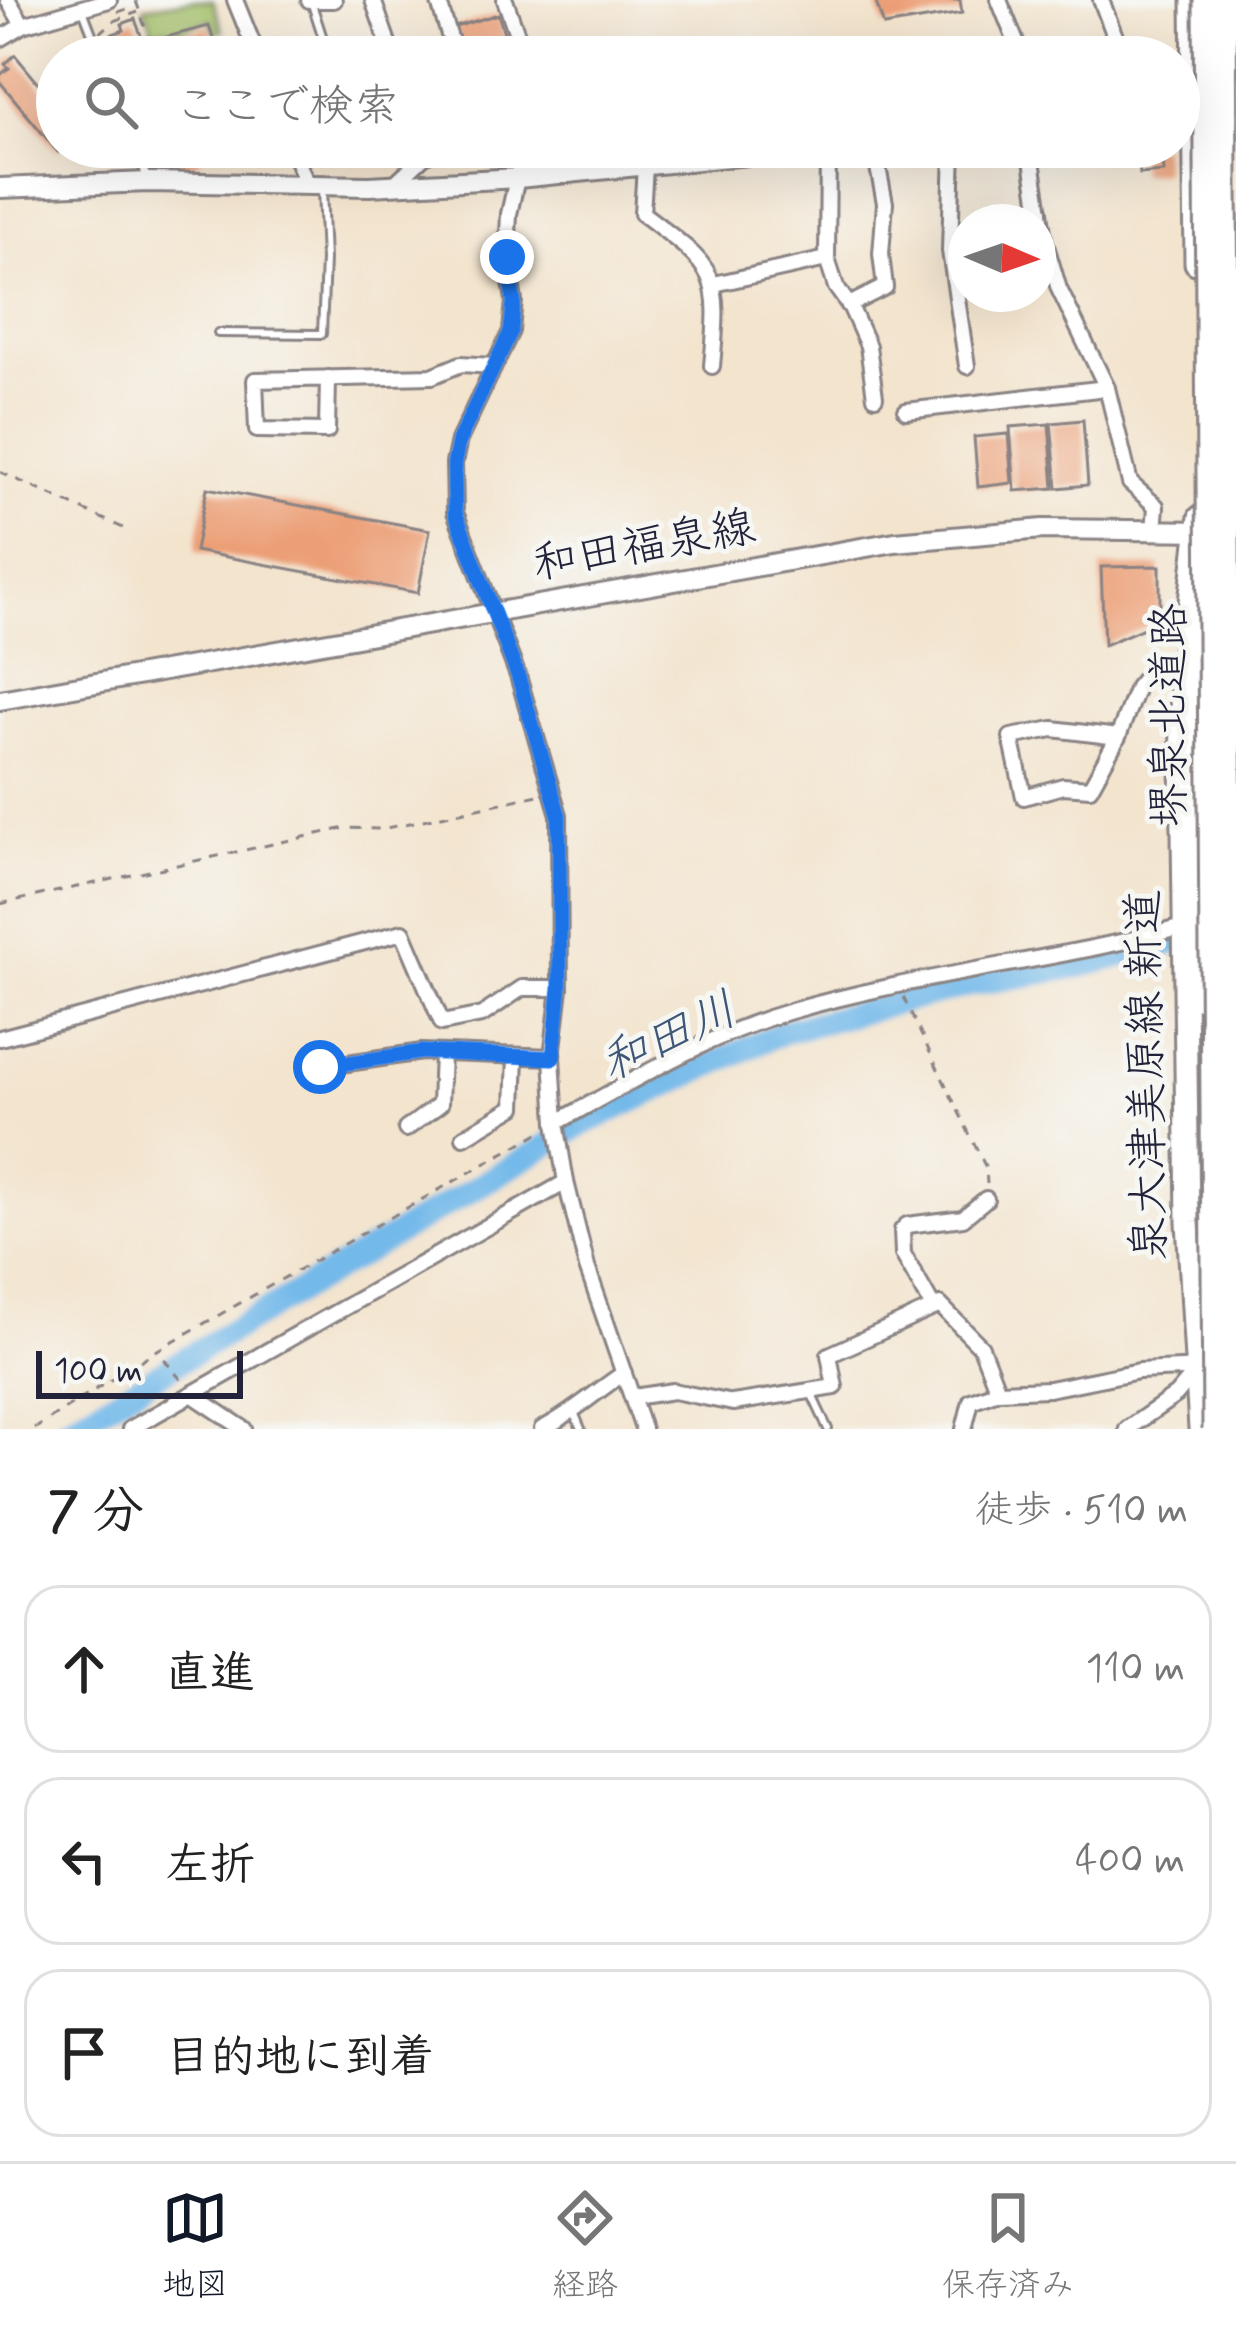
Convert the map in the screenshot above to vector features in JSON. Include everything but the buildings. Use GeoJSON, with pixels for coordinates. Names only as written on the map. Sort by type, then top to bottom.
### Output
{"type":"FeatureCollection","features":[{"type":"Feature","properties":{"kind":"main road"},"geometry":{"type":"LineString","coordinates":[[1191,36],[1193,0]]}},
{"type":"Feature","properties":{"kind":"main road","name":"堺泉北道路"},"geometry":{"type":"LineString","coordinates":[[1205,0],[1214,1429]]}},
{"type":"Feature","properties":{"kind":"main road","name":"堺泉北道路"},"geometry":{"type":"LineString","coordinates":[[1225,0],[1214,1380],[1233,1429]]}},
{"type":"Feature","properties":{"kind":"main road"},"geometry":{"type":"LineString","coordinates":[[1236,0],[1236,39]]}},
{"type":"Feature","properties":{"kind":"main road"},"geometry":{"type":"LineString","coordinates":[[1200,105],[1236,100]]}},
{"type":"Feature","properties":{"kind":"main road"},"geometry":{"type":"LineString","coordinates":[[0,188],[148,182],[394,184],[625,168]]}},
{"type":"Feature","properties":{"kind":"main road"},"geometry":{"type":"LineString","coordinates":[[1189,168],[1201,591],[1188,672],[1203,1216],[1214,1380]]}},
{"type":"Feature","properties":{"kind":"main road","name":"和田福泉線"},"geometry":{"type":"LineString","coordinates":[[0,700],[895,542],[1043,529],[1236,530]]}},
{"type":"Feature","properties":{"kind":"main road","name":"泉大津美原線 新道"},"geometry":{"type":"LineString","coordinates":[[1188,672],[1182,981],[1188,1222],[1214,1380],[1200,1429]]}},
{"type":"Feature","properties":{"kind":"main road"},"geometry":{"type":"LineString","coordinates":[[1214,1380],[1236,1356]]}},
{"type":"Feature","properties":{"kind":"street"},"geometry":{"type":"LineString","coordinates":[[8,0],[23,25]]}},
{"type":"Feature","properties":{"kind":"street"},"geometry":{"type":"LineString","coordinates":[[0,38],[23,25],[109,0]]}},
{"type":"Feature","properties":{"kind":"street"},"geometry":{"type":"LineString","coordinates":[[236,0],[249,36]]}},
{"type":"Feature","properties":{"kind":"street"},"geometry":{"type":"LineString","coordinates":[[310,0],[334,0]]}},
{"type":"Feature","properties":{"kind":"street"},"geometry":{"type":"LineString","coordinates":[[373,0],[386,36]]}},
{"type":"Feature","properties":{"kind":"street"},"geometry":{"type":"LineString","coordinates":[[438,0],[449,36]]}},
{"type":"Feature","properties":{"kind":"street"},"geometry":{"type":"LineString","coordinates":[[505,0],[518,36]]}},
{"type":"Feature","properties":{"kind":"street"},"geometry":{"type":"LineString","coordinates":[[999,0],[1014,36]]}},
{"type":"Feature","properties":{"kind":"street"},"geometry":{"type":"LineString","coordinates":[[1100,0],[1115,36]]}},
{"type":"Feature","properties":{"kind":"street"},"geometry":{"type":"LineString","coordinates":[[305,168],[315,185]]}},
{"type":"Feature","properties":{"kind":"street"},"geometry":{"type":"LineString","coordinates":[[394,184],[411,168]]}},
{"type":"Feature","properties":{"kind":"street"},"geometry":{"type":"LineString","coordinates":[[520,168],[509,214],[511,331],[459,440],[454,464],[455,512],[518,676],[559,815],[560,988],[553,1058],[558,1127],[587,1267],[643,1429]]}},
{"type":"Feature","properties":{"kind":"street"},"geometry":{"type":"LineString","coordinates":[[646,168],[642,213],[699,256],[714,284],[718,302],[712,366]]}},
{"type":"Feature","properties":{"kind":"street"},"geometry":{"type":"LineString","coordinates":[[828,168],[827,259],[836,287],[868,346],[875,398]]}},
{"type":"Feature","properties":{"kind":"street"},"geometry":{"type":"LineString","coordinates":[[849,304],[885,287],[881,254],[885,203],[878,168]]}},
{"type":"Feature","properties":{"kind":"street"},"geometry":{"type":"LineString","coordinates":[[954,168],[957,204]]}},
{"type":"Feature","properties":{"kind":"street"},"geometry":{"type":"LineString","coordinates":[[1033,168],[1039,204]]}},
{"type":"Feature","properties":{"kind":"street"},"geometry":{"type":"LineString","coordinates":[[714,284],[827,259]]}},
{"type":"Feature","properties":{"kind":"street"},"geometry":{"type":"LineString","coordinates":[[1056,277],[1107,388],[1130,483],[1156,506],[1154,532]]}},
{"type":"Feature","properties":{"kind":"street"},"geometry":{"type":"LineString","coordinates":[[960,312],[968,366]]}},
{"type":"Feature","properties":{"kind":"street"},"geometry":{"type":"LineString","coordinates":[[328,378],[327,431],[257,430],[255,380],[328,378],[432,376],[461,364],[493,366]]}},
{"type":"Feature","properties":{"kind":"street"},"geometry":{"type":"LineString","coordinates":[[906,411],[1107,388]]}},
{"type":"Feature","properties":{"kind":"street"},"geometry":{"type":"LineString","coordinates":[[1118,737],[1053,729],[1011,737],[1024,797],[1063,786],[1090,788],[1118,737],[1137,686],[1152,669],[1188,672]]}},
{"type":"Feature","properties":{"kind":"street"},"geometry":{"type":"LineString","coordinates":[[558,1127],[704,1041],[786,1012],[896,985],[1100,949],[1182,929]]}},
{"type":"Feature","properties":{"kind":"street"},"geometry":{"type":"LineString","coordinates":[[0,1038],[403,932],[442,1022],[482,1015],[522,988],[560,988]]}},
{"type":"Feature","properties":{"kind":"street"},"geometry":{"type":"LineString","coordinates":[[320,1067],[422,1052],[553,1058]]}},
{"type":"Feature","properties":{"kind":"street"},"geometry":{"type":"LineString","coordinates":[[406,1129],[440,1104],[442,1053]]}},
{"type":"Feature","properties":{"kind":"street"},"geometry":{"type":"LineString","coordinates":[[464,1136],[514,1107],[516,1056]]}},
{"type":"Feature","properties":{"kind":"street"},"geometry":{"type":"LineString","coordinates":[[130,1429],[566,1182]]}},
{"type":"Feature","properties":{"kind":"street"},"geometry":{"type":"LineString","coordinates":[[933,1307],[903,1254],[902,1230],[907,1225],[963,1218],[986,1199]]}},
{"type":"Feature","properties":{"kind":"street"},"geometry":{"type":"LineString","coordinates":[[634,1397],[673,1391],[733,1403],[835,1387],[829,1355],[940,1305],[968,1330],[989,1361],[998,1391]]}},
{"type":"Feature","properties":{"kind":"street"},"geometry":{"type":"LineString","coordinates":[[1127,1429],[1176,1395],[1214,1380],[1236,1356]]}},
{"type":"Feature","properties":{"kind":"street"},"geometry":{"type":"LineString","coordinates":[[964,1429],[971,1400],[998,1391],[1048,1389],[1139,1371],[1214,1380]]}},
{"type":"Feature","properties":{"kind":"street"},"geometry":{"type":"LineString","coordinates":[[542,1429],[574,1412],[624,1373]]}},
{"type":"Feature","properties":{"kind":"street"},"geometry":{"type":"LineString","coordinates":[[194,1395],[244,1429]]}},
{"type":"Feature","properties":{"kind":"lane"},"geometry":{"type":"LineString","coordinates":[[310,0],[322,36]]}},
{"type":"Feature","properties":{"kind":"lane"},"geometry":{"type":"LineString","coordinates":[[82,8],[93,36]]}},
{"type":"Feature","properties":{"kind":"lane"},"geometry":{"type":"LineString","coordinates":[[143,168],[148,182]]}},
{"type":"Feature","properties":{"kind":"lane"},"geometry":{"type":"LineString","coordinates":[[218,333],[322,334],[325,260],[315,185]]}},
{"type":"Feature","properties":{"kind":"lane"},"geometry":{"type":"LineString","coordinates":[[811,1391],[828,1429]]}},
{"type":"Feature","properties":{"kind":"lane"},"geometry":{"type":"LineString","coordinates":[[574,1412],[581,1429]]}},
{"type":"Feature","properties":{"kind":"path"},"geometry":{"type":"LineString","coordinates":[[131,14],[130,8],[112,14],[111,10],[135,1],[148,36]]}},
{"type":"Feature","properties":{"kind":"path"},"geometry":{"type":"LineString","coordinates":[[93,36],[140,11]]}},
{"type":"Feature","properties":{"kind":"path"},"geometry":{"type":"LineString","coordinates":[[0,472],[123,528]]}},
{"type":"Feature","properties":{"kind":"path"},"geometry":{"type":"LineString","coordinates":[[0,904],[345,828],[382,829],[551,790]]}},
{"type":"Feature","properties":{"kind":"path"},"geometry":{"type":"LineString","coordinates":[[896,985],[986,1168],[986,1199]]}},
{"type":"Feature","properties":{"kind":"path"},"geometry":{"type":"LineString","coordinates":[[34,1429],[154,1352],[558,1127]]}},
{"type":"Feature","properties":{"kind":"path"},"geometry":{"type":"LineString","coordinates":[[164,1359],[194,1395]]}},
{"type":"Feature","properties":{"kind":"green space"},"geometry":{"type":"Polygon","coordinates":[[[213,1],[223,31],[215,33],[210,20],[167,34],[165,29],[154,33],[144,7],[213,1]]]}},
{"type":"Feature","properties":{"kind":"waterway","name":"和田川"},"geometry":{"type":"LineString","coordinates":[[65,1429],[587,1122],[785,1031],[1202,935]]}},
{"type":"Feature","properties":{"kind":"route"},"geometry":{"type":"LineString","coordinates":[[320,1067],[422,1052],[553,1058],[560,988],[559,815],[518,676],[455,512],[454,464],[459,440],[511,331],[514,301],[507,257]]}}]}
